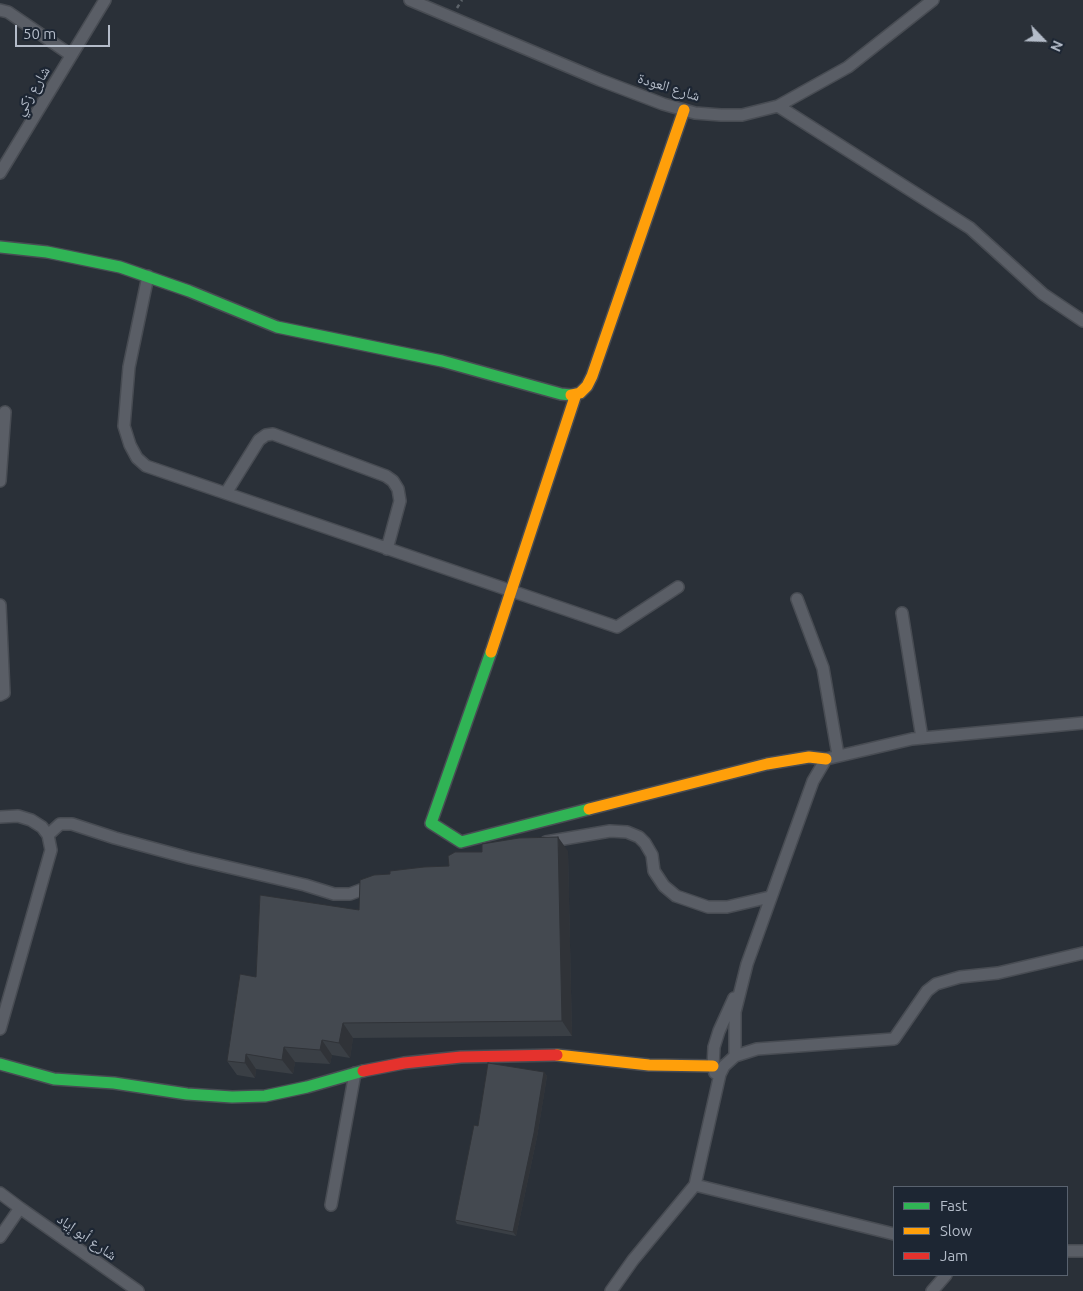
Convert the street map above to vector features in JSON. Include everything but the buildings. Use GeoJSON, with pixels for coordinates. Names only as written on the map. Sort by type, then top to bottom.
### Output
{"type":"FeatureCollection","features":[{"type":"Feature","properties":{"kind":"street","name":"شارع زكي"},"geometry":{"type":"LineString","coordinates":[[0,172],[105,0]]}},
{"type":"Feature","properties":{"kind":"street","name":"شارع العودة"},"geometry":{"type":"LineString","coordinates":[[410,0],[600,80],[664,104],[703,114],[742,115],[778,106],[848,66],[933,0]]}},
{"type":"Feature","properties":{"kind":"street"},"geometry":{"type":"LineString","coordinates":[[0,10],[8,12],[72,55]]}},
{"type":"Feature","properties":{"kind":"street"},"geometry":{"type":"LineString","coordinates":[[778,106],[970,228],[1043,294],[1083,320]]}},
{"type":"Feature","properties":{"kind":"street"},"geometry":{"type":"LineString","coordinates":[[0,247],[87,259],[120,266],[189,291],[277,327],[442,361],[571,396],[587,386],[592,376],[684,110]]}},
{"type":"Feature","properties":{"kind":"street"},"geometry":{"type":"LineString","coordinates":[[148,276],[128,367],[124,426],[130,445],[137,458],[146,466],[617,627],[678,588]]}},
{"type":"Feature","properties":{"kind":"street"},"geometry":{"type":"LineString","coordinates":[[576,394],[512,591],[431,824],[461,842],[767,764],[809,757],[826,759],[912,738],[1083,723]]}},
{"type":"Feature","properties":{"kind":"street"},"geometry":{"type":"LineString","coordinates":[[0,482],[5,412]]}},
{"type":"Feature","properties":{"kind":"street"},"geometry":{"type":"LineString","coordinates":[[226,493],[260,440],[266,435],[273,434],[386,476],[393,481],[398,490],[400,501],[387,549]]}},
{"type":"Feature","properties":{"kind":"street"},"geometry":{"type":"LineString","coordinates":[[798,599],[823,668],[838,755]]}},
{"type":"Feature","properties":{"kind":"street"},"geometry":{"type":"LineString","coordinates":[[0,605],[4,693],[0,695]]}},
{"type":"Feature","properties":{"kind":"street"},"geometry":{"type":"LineString","coordinates":[[902,613],[922,738]]}},
{"type":"Feature","properties":{"kind":"street"},"geometry":{"type":"LineString","coordinates":[[735,1056],[737,1046],[735,1012],[747,964],[812,781],[826,759]]}},
{"type":"Feature","properties":{"kind":"street"},"geometry":{"type":"LineString","coordinates":[[0,817],[18,816],[31,820],[42,827],[48,835],[50,850],[0,1030]]}},
{"type":"Feature","properties":{"kind":"street"},"geometry":{"type":"LineString","coordinates":[[48,835],[60,824],[72,824],[189,858],[305,885],[334,894],[350,894],[382,882]]}},
{"type":"Feature","properties":{"kind":"street"},"geometry":{"type":"LineString","coordinates":[[534,844],[610,830],[627,832],[639,837],[645,843],[652,855],[654,871],[664,886],[676,896],[708,907],[727,907],[770,898]]}},
{"type":"Feature","properties":{"kind":"street"},"geometry":{"type":"LineString","coordinates":[[611,1291],[695,1185],[717,1083],[724,1066],[735,1056],[757,1049],[894,1039],[927,991],[936,984],[960,977],[998,974],[1083,953]]}},
{"type":"Feature","properties":{"kind":"street"},"geometry":{"type":"LineString","coordinates":[[717,1083],[713,1066],[714,1047],[729,1007],[740,988]]}},
{"type":"Feature","properties":{"kind":"street"},"geometry":{"type":"LineString","coordinates":[[0,1064],[54,1079],[114,1083],[187,1094],[232,1097],[265,1096],[307,1087],[355,1073],[404,1063],[461,1057],[564,1055],[649,1065],[713,1066]]}},
{"type":"Feature","properties":{"kind":"street"},"geometry":{"type":"LineString","coordinates":[[331,1205],[355,1073]]}},
{"type":"Feature","properties":{"kind":"street"},"geometry":{"type":"LineString","coordinates":[[695,1185],[893,1234]]}},
{"type":"Feature","properties":{"kind":"street","name":"شارع أبو إياد"},"geometry":{"type":"LineString","coordinates":[[0,1193],[133,1290]]}},
{"type":"Feature","properties":{"kind":"street"},"geometry":{"type":"LineString","coordinates":[[0,1237],[20,1208]]}},
{"type":"Feature","properties":{"kind":"street"},"geometry":{"type":"LineString","coordinates":[[1068,1251],[1083,1251]]}},
{"type":"Feature","properties":{"kind":"street"},"geometry":{"type":"LineString","coordinates":[[932,1291],[945,1276]]}},
{"type":"Feature","properties":{"kind":"traffic: fast"},"geometry":{"type":"LineString","coordinates":[[0,247],[47,252],[120,267],[189,291],[277,327],[442,361],[561,394],[571,395]]}},
{"type":"Feature","properties":{"kind":"traffic: fast"},"geometry":{"type":"LineString","coordinates":[[491,652],[431,823],[461,842],[589,809]]}},
{"type":"Feature","properties":{"kind":"traffic: fast"},"geometry":{"type":"LineString","coordinates":[[0,1064],[54,1079],[114,1083],[187,1094],[232,1097],[265,1096],[307,1087],[363,1071]]}},
{"type":"Feature","properties":{"kind":"traffic: slow"},"geometry":{"type":"LineString","coordinates":[[571,395],[580,393],[587,386],[592,376],[684,110]]}},
{"type":"Feature","properties":{"kind":"traffic: slow"},"geometry":{"type":"LineString","coordinates":[[491,652],[576,394]]}},
{"type":"Feature","properties":{"kind":"traffic: slow"},"geometry":{"type":"LineString","coordinates":[[589,809],[767,764],[809,757],[826,759]]}},
{"type":"Feature","properties":{"kind":"traffic: slow"},"geometry":{"type":"LineString","coordinates":[[557,1055],[649,1065],[713,1066]]}},
{"type":"Feature","properties":{"kind":"traffic: jam"},"geometry":{"type":"LineString","coordinates":[[363,1071],[404,1063],[461,1057],[557,1055]]}}]}
